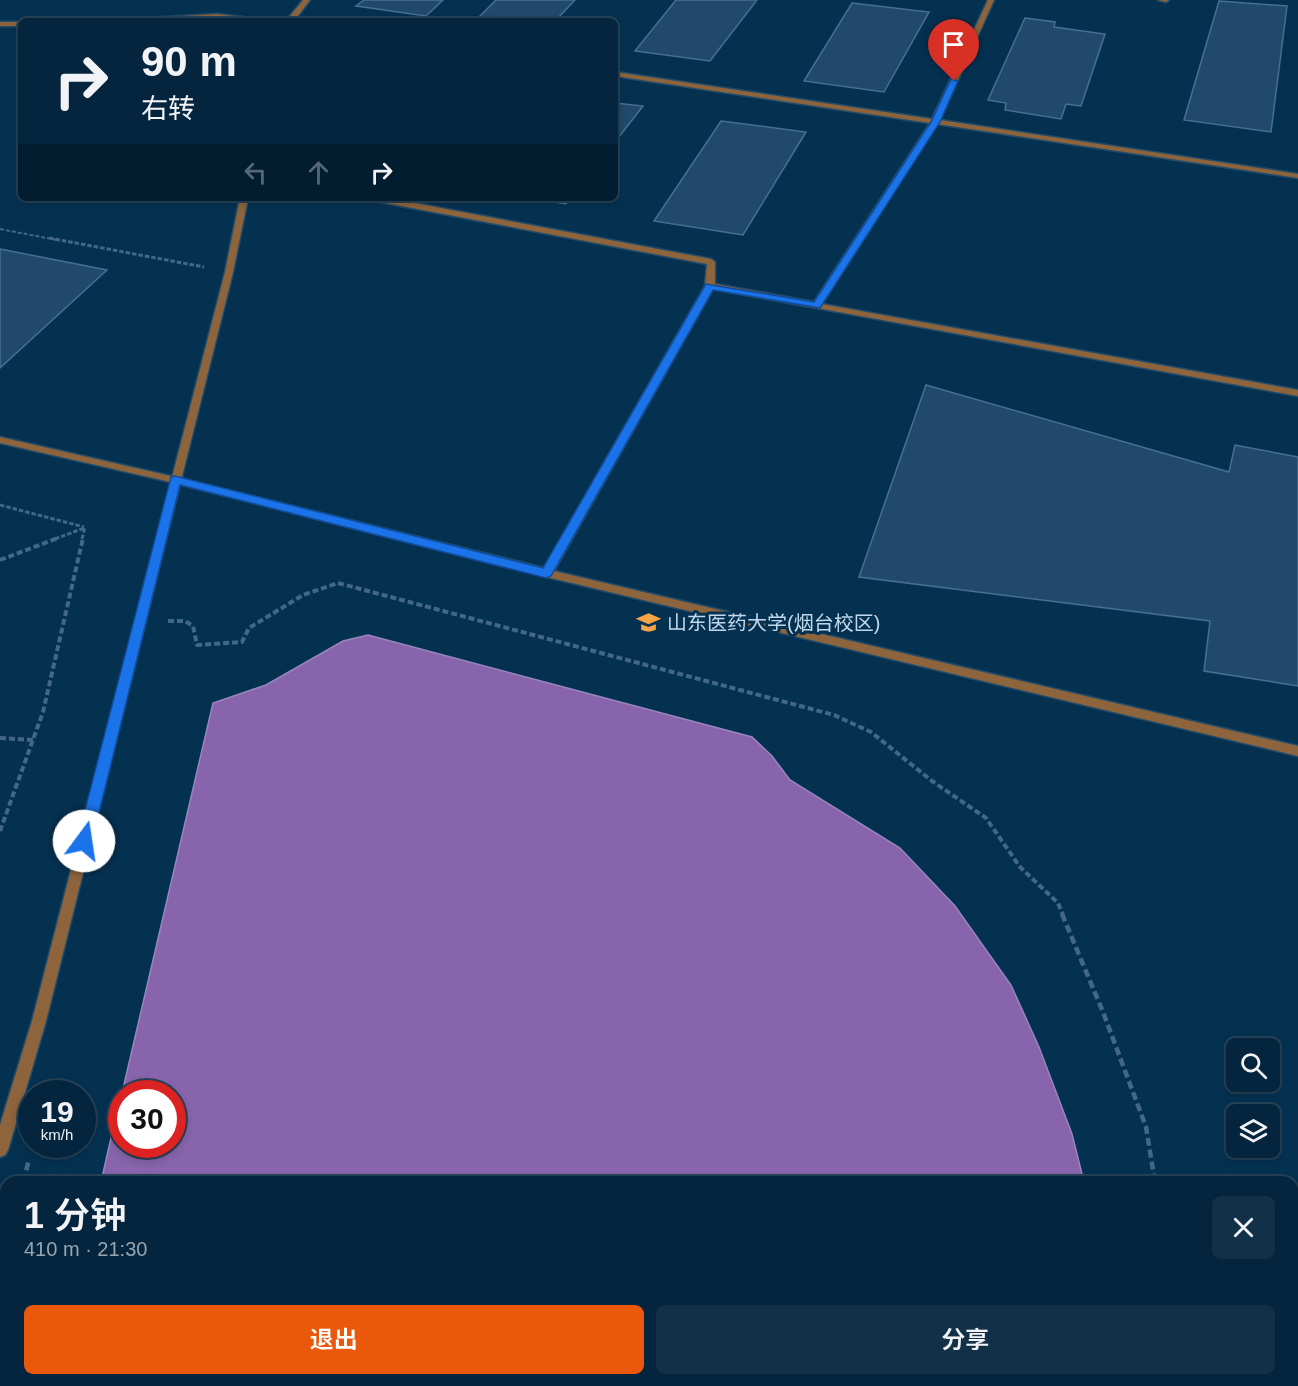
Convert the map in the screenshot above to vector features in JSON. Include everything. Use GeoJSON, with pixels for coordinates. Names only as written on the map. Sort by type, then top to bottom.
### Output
{"type":"FeatureCollection","features":[{"type":"Feature","properties":{"kind":"street"},"geometry":{"type":"LineString","coordinates":[[292,18],[307,0]]}},
{"type":"Feature","properties":{"kind":"street"},"geometry":{"type":"LineString","coordinates":[[817,305],[935,122],[991,0]]}},
{"type":"Feature","properties":{"kind":"street"},"geometry":{"type":"LineString","coordinates":[[1161,0],[1166,0]]}},
{"type":"Feature","properties":{"kind":"street"},"geometry":{"type":"LineString","coordinates":[[183,18],[217,16],[234,18]]}},
{"type":"Feature","properties":{"kind":"street"},"geometry":{"type":"LineString","coordinates":[[0,24],[18,24]]}},
{"type":"Feature","properties":{"kind":"street"},"geometry":{"type":"LineString","coordinates":[[618,74],[1298,176]]}},
{"type":"Feature","properties":{"kind":"street"},"geometry":{"type":"LineString","coordinates":[[0,1150],[39,1021],[229,272],[243,201]]}},
{"type":"Feature","properties":{"kind":"street"},"geometry":{"type":"LineString","coordinates":[[391,201],[711,262],[710,286],[546,573]]}},
{"type":"Feature","properties":{"kind":"street"},"geometry":{"type":"LineString","coordinates":[[710,286],[1298,393]]}},
{"type":"Feature","properties":{"kind":"street"},"geometry":{"type":"LineString","coordinates":[[0,440],[175,480],[546,573],[1298,751]]}},
{"type":"Feature","properties":{"kind":"path"},"geometry":{"type":"LineString","coordinates":[[0,229],[229,272]]}},
{"type":"Feature","properties":{"kind":"path"},"geometry":{"type":"LineString","coordinates":[[0,505],[85,527]]}},
{"type":"Feature","properties":{"kind":"path"},"geometry":{"type":"LineString","coordinates":[[0,560],[85,527]]}},
{"type":"Feature","properties":{"kind":"path"},"geometry":{"type":"LineString","coordinates":[[0,831],[43,712],[85,527]]}},
{"type":"Feature","properties":{"kind":"path"},"geometry":{"type":"LineString","coordinates":[[165,632],[168,621],[185,621],[193,626],[197,645],[242,642],[249,628],[303,595],[338,583],[759,694],[834,715],[871,732],[932,781],[986,818],[1020,867],[1058,903],[1103,1012],[1142,1117],[1154,1176]]}},
{"type":"Feature","properties":{"kind":"path"},"geometry":{"type":"LineString","coordinates":[[0,738],[33,740]]}},
{"type":"Feature","properties":{"kind":"shaded area"},"geometry":{"type":"Polygon","coordinates":[[[368,635],[752,737],[772,756],[790,780],[900,848],[955,906],[1011,985],[1039,1047],[1072,1134],[1082,1176],[102,1176],[108,1151],[108,1158],[186,1158],[186,1080],[125,1080],[213,703],[266,685],[343,641],[368,635]]]}},
{"type":"Feature","properties":{"kind":"building"},"geometry":{"type":"Polygon","coordinates":[[[364,0],[443,0],[426,16],[356,6],[364,0]]]}},
{"type":"Feature","properties":{"kind":"building"},"geometry":{"type":"Polygon","coordinates":[[[496,0],[575,0],[558,18],[478,18],[496,0]]]}},
{"type":"Feature","properties":{"kind":"building"},"geometry":{"type":"Polygon","coordinates":[[[676,0],[757,0],[710,61],[635,51],[676,0]]]}},
{"type":"Feature","properties":{"kind":"building"},"geometry":{"type":"Polygon","coordinates":[[[1219,1],[1287,6],[1271,132],[1184,120],[1219,1]]]}},
{"type":"Feature","properties":{"kind":"building"},"geometry":{"type":"Polygon","coordinates":[[[852,3],[929,12],[884,92],[804,81],[852,3]]]}},
{"type":"Feature","properties":{"kind":"building"},"geometry":{"type":"Polygon","coordinates":[[[1025,18],[1055,22],[1054,27],[1105,34],[1081,106],[1066,104],[1061,119],[1005,110],[1006,103],[988,100],[1025,18]]]}},
{"type":"Feature","properties":{"kind":"building"},"geometry":{"type":"Polygon","coordinates":[[[618,103],[643,106],[618,138],[618,103]]]}},
{"type":"Feature","properties":{"kind":"building"},"geometry":{"type":"Polygon","coordinates":[[[721,121],[806,132],[743,235],[654,221],[721,121]]]}},
{"type":"Feature","properties":{"kind":"building"},"geometry":{"type":"Polygon","coordinates":[[[548,201],[568,201],[566,204],[548,201]]]}},
{"type":"Feature","properties":{"kind":"building"},"geometry":{"type":"Polygon","coordinates":[[[0,249],[107,270],[0,368],[0,249]]]}},
{"type":"Feature","properties":{"kind":"building"},"geometry":{"type":"Polygon","coordinates":[[[926,385],[1229,472],[1235,445],[1298,457],[1298,686],[1204,671],[1210,621],[859,577],[926,385]]]}},
{"type":"Feature","properties":{"kind":"place","name":"山东医药大学(烟台校区)"},"geometry":{"type":"Point","coordinates":[649,623]}},
{"type":"Feature","properties":{"kind":"route"},"geometry":{"type":"LineString","coordinates":[[84,841],[175,480],[546,573],[710,286],[817,305],[935,122],[954,81]]}}]}
